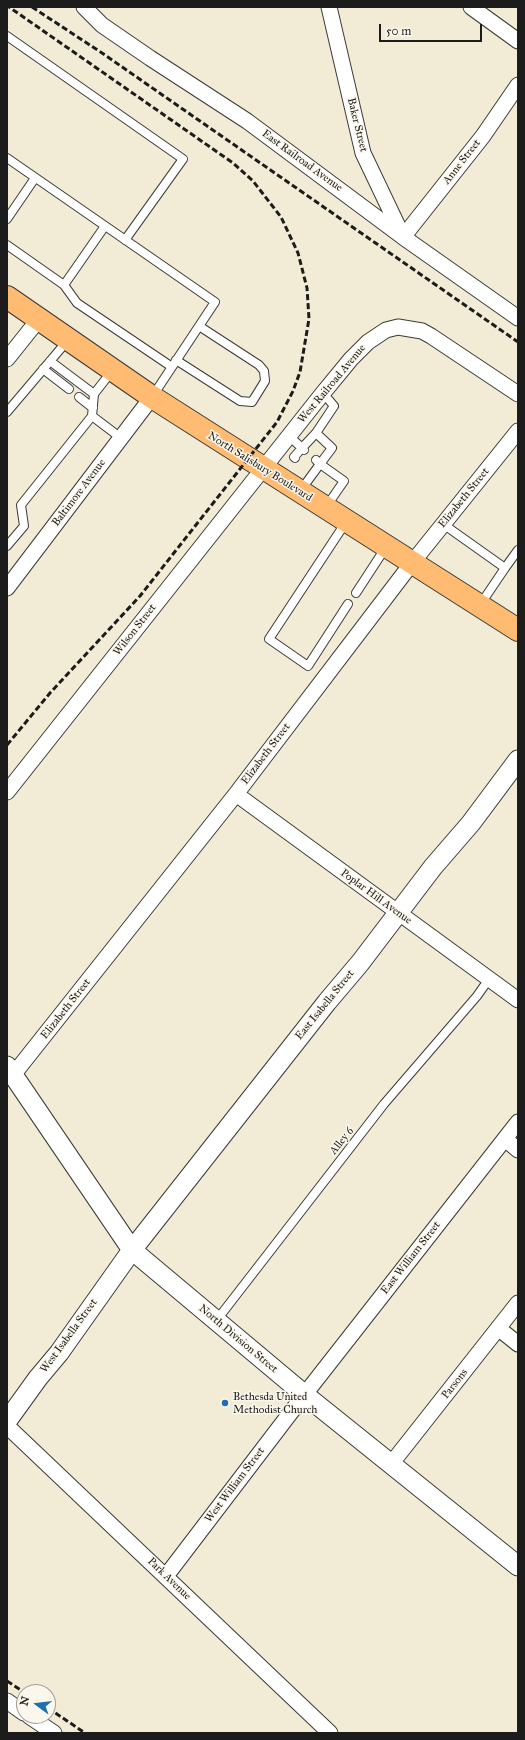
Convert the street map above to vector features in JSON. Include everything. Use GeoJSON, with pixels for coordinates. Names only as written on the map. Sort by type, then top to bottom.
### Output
{"type":"FeatureCollection","features":[{"type":"Feature","properties":{"kind":"main road","name":"North Salisbury Boulevard"},"geometry":{"type":"LineString","coordinates":[[7,296],[68,340],[152,397],[518,630]]}},
{"type":"Feature","properties":{"kind":"street","name":"East Railroad Avenue"},"geometry":{"type":"LineString","coordinates":[[84,7],[102,25],[247,121],[403,237],[518,318]]}},
{"type":"Feature","properties":{"kind":"street","name":"Baker Street"},"geometry":{"type":"LineString","coordinates":[[329,7],[363,152],[403,237]]}},
{"type":"Feature","properties":{"kind":"street"},"geometry":{"type":"LineString","coordinates":[[471,7],[518,42]]}},
{"type":"Feature","properties":{"kind":"street","name":"Anne Street"},"geometry":{"type":"LineString","coordinates":[[403,237],[482,136],[518,85]]}},
{"type":"Feature","properties":{"kind":"street"},"geometry":{"type":"LineString","coordinates":[[7,360],[39,319]]}},
{"type":"Feature","properties":{"kind":"street","name":"West Railroad Avenue"},"geometry":{"type":"LineString","coordinates":[[263,469],[351,359],[368,342],[386,330],[398,327],[409,328],[431,336],[518,394]]}},
{"type":"Feature","properties":{"kind":"street","name":"Baltimore Avenue"},"geometry":{"type":"LineString","coordinates":[[7,588],[152,397]]}},
{"type":"Feature","properties":{"kind":"street","name":"Elizabeth Street"},"geometry":{"type":"LineString","coordinates":[[10,1071],[236,794],[412,563],[518,432]]}},
{"type":"Feature","properties":{"kind":"street","name":"Wilson Street"},"geometry":{"type":"LineString","coordinates":[[7,792],[263,469]]}},
{"type":"Feature","properties":{"kind":"street","name":"East Isabella Street"},"geometry":{"type":"LineString","coordinates":[[132,1250],[327,1002],[360,963],[433,867],[471,823],[518,760]]}},
{"type":"Feature","properties":{"kind":"street","name":"Poplar Hill Avenue"},"geometry":{"type":"LineString","coordinates":[[236,794],[518,1000]]}},
{"type":"Feature","properties":{"kind":"street","name":"North Division Street"},"geometry":{"type":"LineString","coordinates":[[10,1071],[132,1250],[305,1395],[518,1566]]}},
{"type":"Feature","properties":{"kind":"street","name":"East William Street"},"geometry":{"type":"LineString","coordinates":[[305,1395],[518,1122]]}},
{"type":"Feature","properties":{"kind":"street"},"geometry":{"type":"LineString","coordinates":[[505,1139],[518,1150]]}},
{"type":"Feature","properties":{"kind":"street","name":"West Isabella Street"},"geometry":{"type":"LineString","coordinates":[[7,1421],[38,1378],[59,1353],[132,1250]]}},
{"type":"Feature","properties":{"kind":"street","name":"Parsons"},"geometry":{"type":"LineString","coordinates":[[391,1464],[518,1303]]}},
{"type":"Feature","properties":{"kind":"street"},"geometry":{"type":"LineString","coordinates":[[498,1328],[518,1344]]}},
{"type":"Feature","properties":{"kind":"street","name":"West William Street"},"geometry":{"type":"LineString","coordinates":[[166,1576],[305,1395]]}},
{"type":"Feature","properties":{"kind":"street","name":"Park Avenue"},"geometry":{"type":"LineString","coordinates":[[7,1426],[330,1733]]}},
{"type":"Feature","properties":{"kind":"street"},"geometry":{"type":"LineString","coordinates":[[7,1702],[16,1708]]}},
{"type":"Feature","properties":{"kind":"street"},"geometry":{"type":"LineString","coordinates":[[41,1724],[54,1733]]}},
{"type":"Feature","properties":{"kind":"lane"},"geometry":{"type":"LineString","coordinates":[[7,36],[183,159],[125,240]]}},
{"type":"Feature","properties":{"kind":"lane"},"geometry":{"type":"LineString","coordinates":[[7,158],[214,302],[152,397]]}},
{"type":"Feature","properties":{"kind":"lane"},"geometry":{"type":"LineString","coordinates":[[7,219],[35,178]]}},
{"type":"Feature","properties":{"kind":"lane"},"geometry":{"type":"LineString","coordinates":[[64,285],[106,226]]}},
{"type":"Feature","properties":{"kind":"lane"},"geometry":{"type":"LineString","coordinates":[[7,245],[64,285],[77,303],[174,364],[240,401],[252,402],[265,381],[264,371],[259,365],[199,326]]}},
{"type":"Feature","properties":{"kind":"lane"},"geometry":{"type":"LineString","coordinates":[[7,412],[68,340]]}},
{"type":"Feature","properties":{"kind":"lane"},"geometry":{"type":"LineString","coordinates":[[50,361],[94,394]]}},
{"type":"Feature","properties":{"kind":"lane"},"geometry":{"type":"LineString","coordinates":[[43,369],[69,389]]}},
{"type":"Feature","properties":{"kind":"lane"},"geometry":{"type":"LineString","coordinates":[[7,546],[24,526],[21,505],[93,412],[94,394],[113,370]]}},
{"type":"Feature","properties":{"kind":"lane"},"geometry":{"type":"LineString","coordinates":[[295,458],[294,457],[303,449],[316,433],[334,406],[323,393]]}},
{"type":"Feature","properties":{"kind":"lane"},"geometry":{"type":"LineString","coordinates":[[79,397],[121,438]]}},
{"type":"Feature","properties":{"kind":"lane"},"geometry":{"type":"LineString","coordinates":[[300,492],[310,471],[332,448],[316,433]]}},
{"type":"Feature","properties":{"kind":"lane"},"geometry":{"type":"LineString","coordinates":[[289,436],[303,449]]}},
{"type":"Feature","properties":{"kind":"lane"},"geometry":{"type":"LineString","coordinates":[[318,462],[344,481],[325,508]]}},
{"type":"Feature","properties":{"kind":"lane"},"geometry":{"type":"LineString","coordinates":[[346,521],[269,639],[308,666],[348,604]]}},
{"type":"Feature","properties":{"kind":"lane"},"geometry":{"type":"LineString","coordinates":[[443,524],[505,568]]}},
{"type":"Feature","properties":{"kind":"lane"},"geometry":{"type":"LineString","coordinates":[[356,593],[386,546]]}},
{"type":"Feature","properties":{"kind":"lane"},"geometry":{"type":"LineString","coordinates":[[480,606],[518,550]]}},
{"type":"Feature","properties":{"kind":"lane","name":"Alley 6"},"geometry":{"type":"LineString","coordinates":[[216,1321],[384,1104],[477,996],[489,979]]}},
{"type":"Feature","properties":{"kind":"railway"},"geometry":{"type":"LineString","coordinates":[[7,745],[50,693],[140,596],[277,422],[293,391],[300,372],[309,319],[307,288],[298,253],[281,217],[253,181],[233,163],[9,7]]}},
{"type":"Feature","properties":{"kind":"railway"},"geometry":{"type":"LineString","coordinates":[[32,7],[102,53],[518,342]]}},
{"type":"Feature","properties":{"kind":"railway"},"geometry":{"type":"LineString","coordinates":[[7,1681],[16,1687]]}},
{"type":"Feature","properties":{"kind":"railway"},"geometry":{"type":"LineString","coordinates":[[56,1713],[85,1733]]}},
{"type":"Feature","properties":{"kind":"place","name":"Bethesda United Methodist Church"},"geometry":{"type":"Point","coordinates":[225,1403]}}]}
